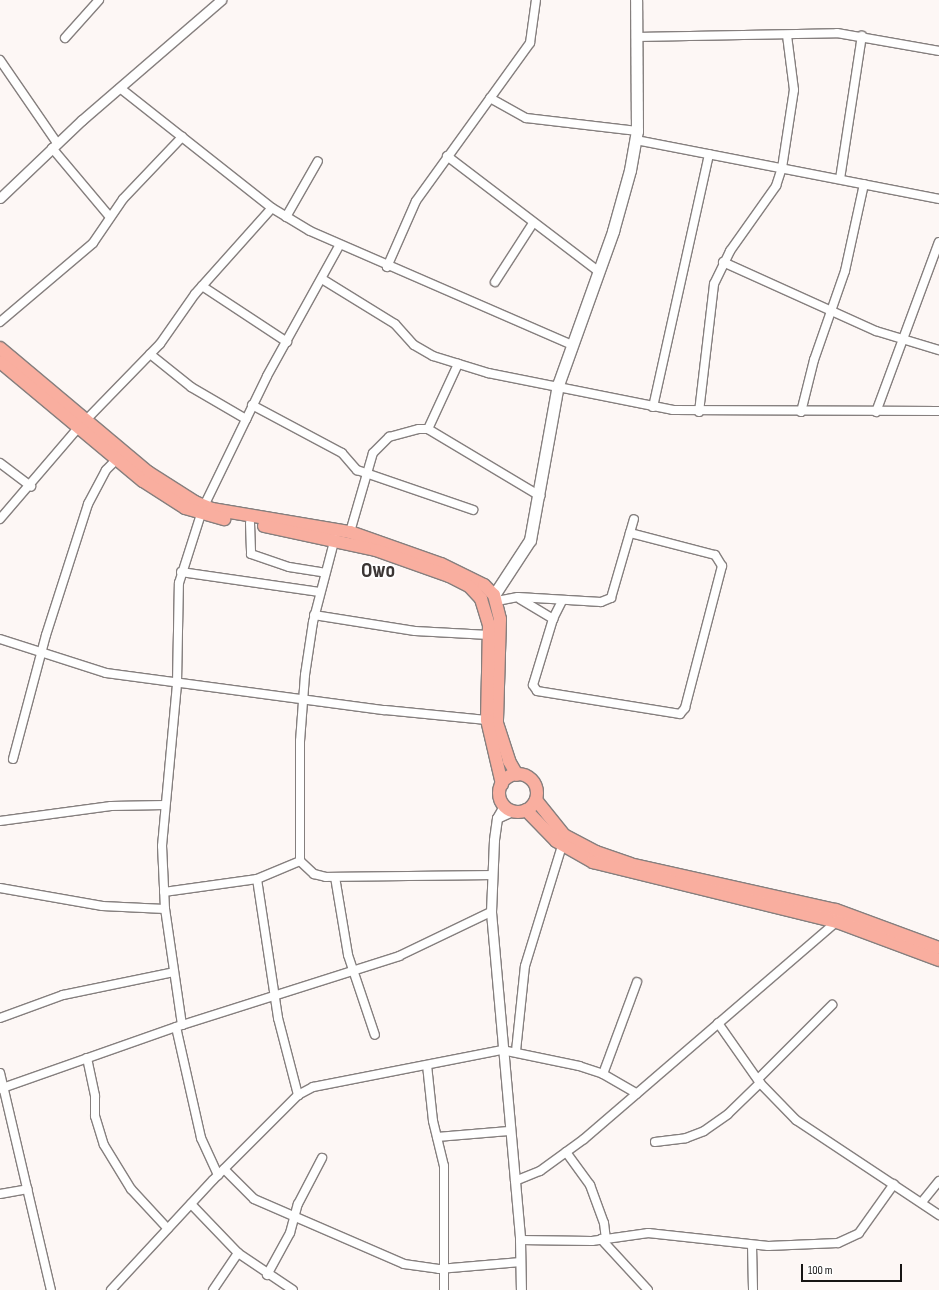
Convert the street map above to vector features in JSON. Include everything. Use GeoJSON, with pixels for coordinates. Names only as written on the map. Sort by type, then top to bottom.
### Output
{"type":"FeatureCollection","features":[{"type":"Feature","properties":{"kind":"main road"},"geometry":{"type":"LineString","coordinates":[[496,598],[525,551],[540,496],[558,385],[599,272],[624,193],[636,136],[636,0]]}},
{"type":"Feature","properties":{"kind":"main road"},"geometry":{"type":"LineString","coordinates":[[0,348],[82,424],[116,460],[172,501],[250,523],[365,542],[441,564],[476,580],[496,598],[500,619],[497,723],[509,761],[517,774],[534,782],[536,800],[564,835],[596,852],[630,864],[708,878],[847,913],[939,948]]}},
{"type":"Feature","properties":{"kind":"main road"},"geometry":{"type":"LineString","coordinates":[[0,362],[82,424],[203,510],[350,532],[365,542],[449,576],[469,586],[486,609],[489,635],[487,720],[502,784],[500,798],[508,809],[526,810],[562,846],[613,869],[837,922],[939,960]]}},
{"type":"Feature","properties":{"kind":"main road"},"geometry":{"type":"LineString","coordinates":[[502,784],[517,774]]}},
{"type":"Feature","properties":{"kind":"main road"},"geometry":{"type":"LineString","coordinates":[[526,810],[536,800]]}},
{"type":"Feature","properties":{"kind":"street"},"geometry":{"type":"LineString","coordinates":[[65,38],[100,0]]}},
{"type":"Feature","properties":{"kind":"street"},"geometry":{"type":"LineString","coordinates":[[0,198],[54,145],[221,0]]}},
{"type":"Feature","properties":{"kind":"street"},"geometry":{"type":"LineString","coordinates":[[387,267],[404,222],[447,156],[530,43],[536,0]]}},
{"type":"Feature","properties":{"kind":"street"},"geometry":{"type":"LineString","coordinates":[[636,37],[786,35],[862,36],[939,51]]}},
{"type":"Feature","properties":{"kind":"street"},"geometry":{"type":"LineString","coordinates":[[699,412],[714,284],[723,262],[773,191],[782,168],[794,90],[786,35]]}},
{"type":"Feature","properties":{"kind":"street"},"geometry":{"type":"LineString","coordinates":[[840,179],[862,36]]}},
{"type":"Feature","properties":{"kind":"street"},"geometry":{"type":"LineString","coordinates":[[0,60],[8,70],[54,145],[110,217]]}},
{"type":"Feature","properties":{"kind":"street"},"geometry":{"type":"LineString","coordinates":[[0,76],[8,70]]}},
{"type":"Feature","properties":{"kind":"street"},"geometry":{"type":"LineString","coordinates":[[120,88],[272,208],[286,217],[339,246],[572,346]]}},
{"type":"Feature","properties":{"kind":"street"},"geometry":{"type":"LineString","coordinates":[[490,98],[526,118],[636,136],[709,154],[939,200]]}},
{"type":"Feature","properties":{"kind":"street"},"geometry":{"type":"LineString","coordinates":[[0,322],[77,259],[99,236],[110,217],[182,138]]}},
{"type":"Feature","properties":{"kind":"street"},"geometry":{"type":"LineString","coordinates":[[653,407],[709,154]]}},
{"type":"Feature","properties":{"kind":"street"},"geometry":{"type":"LineString","coordinates":[[447,156],[599,272]]}},
{"type":"Feature","properties":{"kind":"street"},"geometry":{"type":"LineString","coordinates":[[286,217],[318,161]]}},
{"type":"Feature","properties":{"kind":"street"},"geometry":{"type":"LineString","coordinates":[[801,412],[850,250],[864,184]]}},
{"type":"Feature","properties":{"kind":"street"},"geometry":{"type":"LineString","coordinates":[[0,519],[31,486],[82,424],[150,354],[202,286],[272,208]]}},
{"type":"Feature","properties":{"kind":"street"},"geometry":{"type":"LineString","coordinates":[[495,282],[533,223]]}},
{"type":"Feature","properties":{"kind":"street"},"geometry":{"type":"LineString","coordinates":[[876,412],[904,342],[939,242]]}},
{"type":"Feature","properties":{"kind":"street"},"geometry":{"type":"LineString","coordinates":[[339,246],[252,406],[203,510],[181,572],[177,683],[162,846],[165,910],[174,972],[179,1026],[201,1138],[221,1172],[254,1198],[404,1264],[445,1269],[521,1262]]}},
{"type":"Feature","properties":{"kind":"street"},"geometry":{"type":"LineString","coordinates":[[723,262],[830,312],[904,342],[939,350]]}},
{"type":"Feature","properties":{"kind":"street"},"geometry":{"type":"LineString","coordinates":[[322,279],[395,324],[414,345],[458,364],[514,378],[558,385],[653,407],[699,412],[939,411]]}},
{"type":"Feature","properties":{"kind":"street"},"geometry":{"type":"LineString","coordinates":[[202,286],[286,342]]}},
{"type":"Feature","properties":{"kind":"street"},"geometry":{"type":"LineString","coordinates":[[150,354],[191,387],[246,419]]}},
{"type":"Feature","properties":{"kind":"street"},"geometry":{"type":"LineString","coordinates":[[428,429],[458,364]]}},
{"type":"Feature","properties":{"kind":"street"},"geometry":{"type":"LineString","coordinates":[[252,406],[334,448],[351,466],[366,474],[473,510]]}},
{"type":"Feature","properties":{"kind":"street"},"geometry":{"type":"LineString","coordinates":[[350,532],[373,453],[385,439],[395,434],[428,429],[540,496]]}},
{"type":"Feature","properties":{"kind":"street"},"geometry":{"type":"LineString","coordinates":[[14,758],[42,654],[89,500],[116,460]]}},
{"type":"Feature","properties":{"kind":"street"},"geometry":{"type":"LineString","coordinates":[[0,463],[31,486]]}},
{"type":"Feature","properties":{"kind":"street"},"geometry":{"type":"LineString","coordinates":[[496,598],[601,602],[611,598],[634,519]]}},
{"type":"Feature","properties":{"kind":"street"},"geometry":{"type":"LineString","coordinates":[[250,523],[251,554],[264,560],[325,573]]}},
{"type":"Feature","properties":{"kind":"street"},"geometry":{"type":"LineString","coordinates":[[562,600],[552,618],[533,685],[536,691],[680,714],[685,708],[722,566],[715,555],[630,533]]}},
{"type":"Feature","properties":{"kind":"street"},"geometry":{"type":"LineString","coordinates":[[335,538],[314,615],[303,700],[300,861],[314,874],[335,877],[490,875]]}},
{"type":"Feature","properties":{"kind":"street"},"geometry":{"type":"LineString","coordinates":[[181,572],[320,592]]}},
{"type":"Feature","properties":{"kind":"street"},"geometry":{"type":"LineString","coordinates":[[518,598],[552,618]]}},
{"type":"Feature","properties":{"kind":"street"},"geometry":{"type":"LineString","coordinates":[[314,615],[415,631],[489,635]]}},
{"type":"Feature","properties":{"kind":"street"},"geometry":{"type":"LineString","coordinates":[[0,639],[42,654],[106,673],[303,700],[487,720]]}},
{"type":"Feature","properties":{"kind":"street"},"geometry":{"type":"LineString","coordinates":[[0,820],[111,806],[165,805]]}},
{"type":"Feature","properties":{"kind":"street"},"geometry":{"type":"LineString","coordinates":[[508,809],[498,818],[490,875],[491,912],[508,1131],[515,1181],[520,1240],[521,1290]]}},
{"type":"Feature","properties":{"kind":"street"},"geometry":{"type":"LineString","coordinates":[[516,1051],[525,966],[562,846]]}},
{"type":"Feature","properties":{"kind":"street"},"geometry":{"type":"LineString","coordinates":[[164,892],[258,879],[300,861]]}},
{"type":"Feature","properties":{"kind":"street"},"geometry":{"type":"LineString","coordinates":[[335,877],[338,907],[354,971],[375,1035]]}},
{"type":"Feature","properties":{"kind":"street"},"geometry":{"type":"LineString","coordinates":[[258,879],[282,1038],[298,1095]]}},
{"type":"Feature","properties":{"kind":"street"},"geometry":{"type":"LineString","coordinates":[[0,888],[102,906],[165,910]]}},
{"type":"Feature","properties":{"kind":"street"},"geometry":{"type":"LineString","coordinates":[[2,1088],[179,1026],[399,956],[491,912]]}},
{"type":"Feature","properties":{"kind":"street"},"geometry":{"type":"LineString","coordinates":[[515,1181],[540,1171],[566,1152],[637,1094],[847,913]]}},
{"type":"Feature","properties":{"kind":"street"},"geometry":{"type":"LineString","coordinates":[[0,1018],[63,996],[174,972]]}},
{"type":"Feature","properties":{"kind":"street"},"geometry":{"type":"LineString","coordinates":[[603,1074],[637,982]]}},
{"type":"Feature","properties":{"kind":"street"},"geometry":{"type":"LineString","coordinates":[[655,1142],[686,1138],[704,1131],[728,1114],[832,1005]]}},
{"type":"Feature","properties":{"kind":"street"},"geometry":{"type":"LineString","coordinates":[[718,1023],[759,1081],[814,1134],[922,1202],[939,1215]]}},
{"type":"Feature","properties":{"kind":"street"},"geometry":{"type":"LineString","coordinates":[[114,1289],[190,1204],[298,1095],[326,1084],[502,1050],[516,1051],[603,1074],[637,1094]]}},
{"type":"Feature","properties":{"kind":"street"},"geometry":{"type":"LineString","coordinates":[[87,1058],[95,1096],[95,1116],[106,1150],[143,1204],[168,1229]]}},
{"type":"Feature","properties":{"kind":"street"},"geometry":{"type":"LineString","coordinates":[[427,1065],[445,1186],[444,1290]]}},
{"type":"Feature","properties":{"kind":"street"},"geometry":{"type":"LineString","coordinates":[[0,1073],[2,1088],[28,1189],[51,1290]]}},
{"type":"Feature","properties":{"kind":"street"},"geometry":{"type":"LineString","coordinates":[[437,1137],[508,1131]]}},
{"type":"Feature","properties":{"kind":"street"},"geometry":{"type":"LineString","coordinates":[[566,1152],[590,1185],[604,1223],[603,1239],[648,1290]]}},
{"type":"Feature","properties":{"kind":"street"},"geometry":{"type":"LineString","coordinates":[[267,1275],[290,1233],[295,1215],[322,1158]]}},
{"type":"Feature","properties":{"kind":"street"},"geometry":{"type":"LineString","coordinates":[[922,1202],[939,1180]]}},
{"type":"Feature","properties":{"kind":"street"},"geometry":{"type":"LineString","coordinates":[[520,1240],[603,1239],[648,1233],[679,1234],[752,1244],[806,1245],[850,1240],[894,1184]]}},
{"type":"Feature","properties":{"kind":"street"},"geometry":{"type":"LineString","coordinates":[[0,1194],[28,1189]]}},
{"type":"Feature","properties":{"kind":"street"},"geometry":{"type":"LineString","coordinates":[[190,1204],[238,1252],[267,1275],[293,1290]]}},
{"type":"Feature","properties":{"kind":"street"},"geometry":{"type":"LineString","coordinates":[[752,1244],[753,1290]]}},
{"type":"Feature","properties":{"kind":"street"},"geometry":{"type":"LineString","coordinates":[[213,1290],[238,1252]]}},
{"type":"Feature","properties":{"kind":"district","name":"Owo"},"geometry":{"type":"Point","coordinates":[378,571]}}]}
